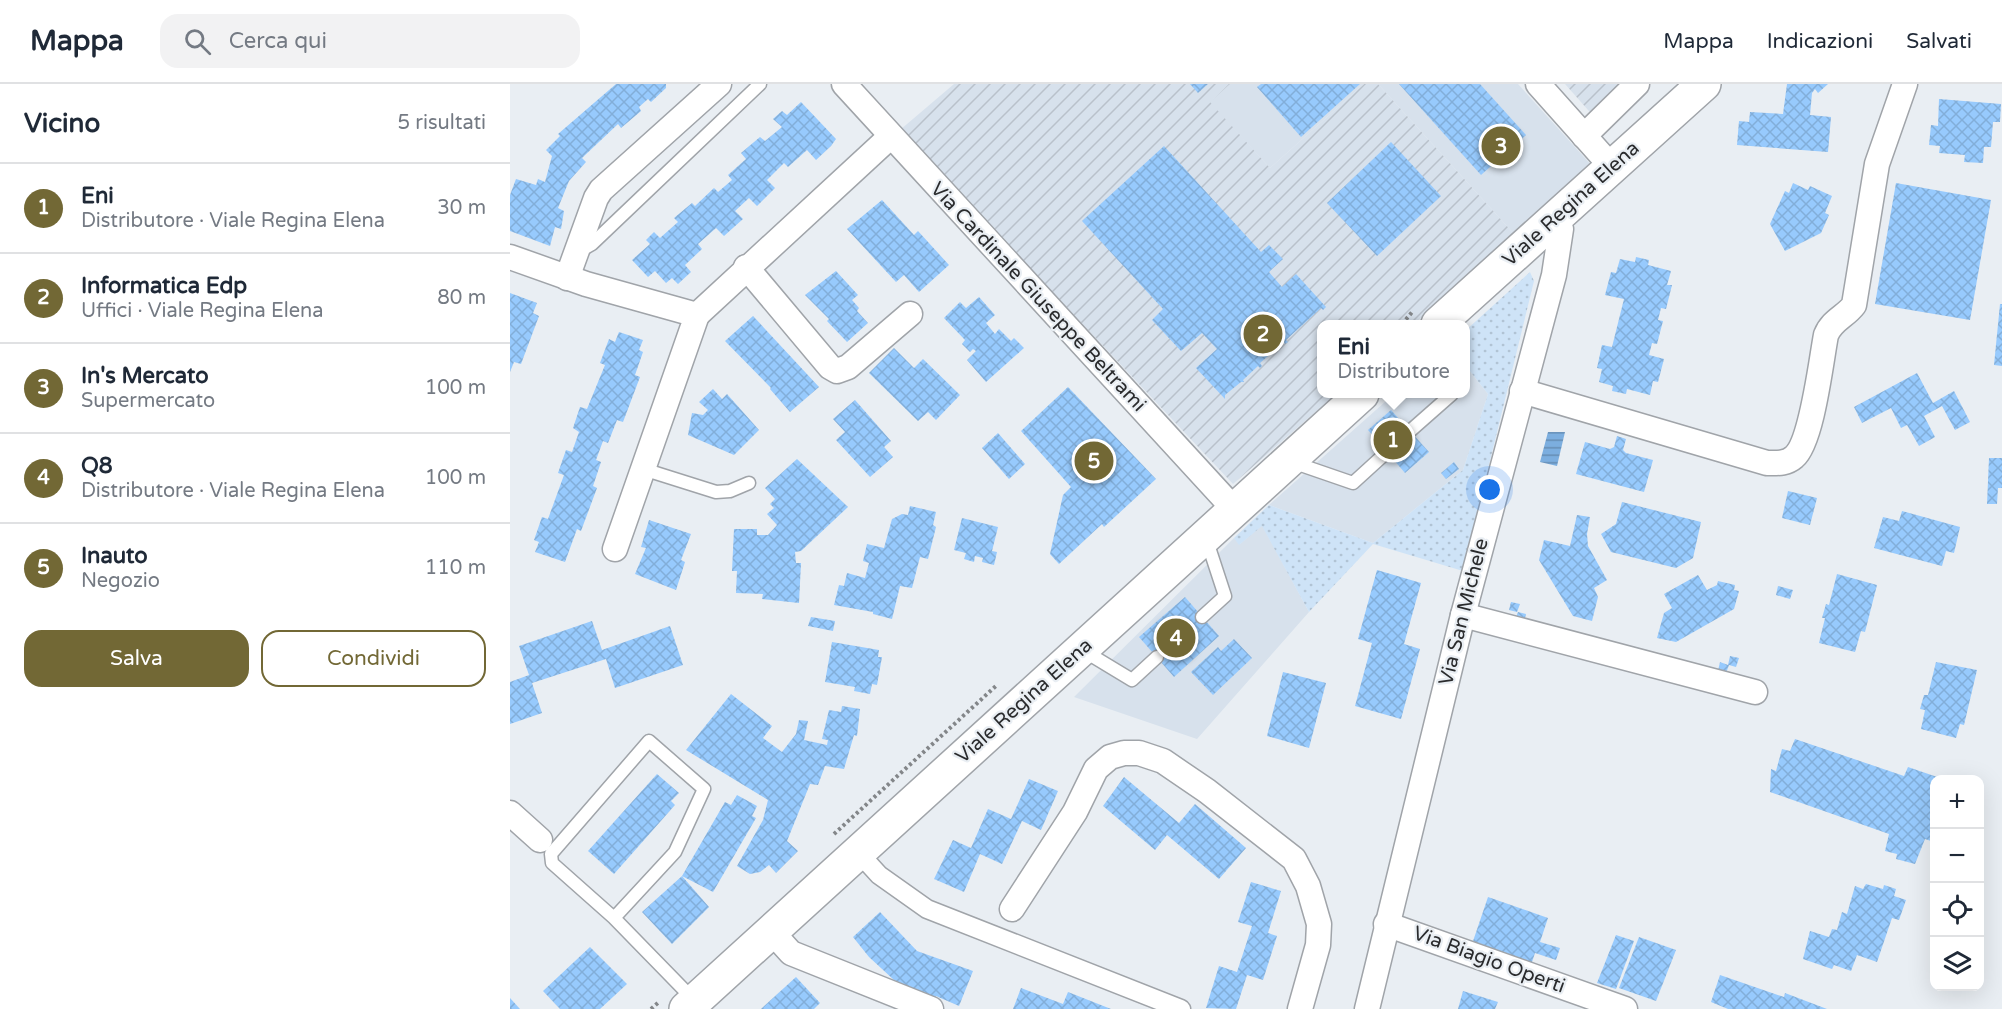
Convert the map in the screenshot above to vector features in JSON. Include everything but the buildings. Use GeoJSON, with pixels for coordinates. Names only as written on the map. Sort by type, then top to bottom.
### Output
{"type":"FeatureCollection","features":[{"type":"Feature","properties":{"kind":"main road","name":"Viale Regina Elena"},"geometry":{"type":"LineString","coordinates":[[1442,320],[1704,84]]}},
{"type":"Feature","properties":{"kind":"main road","name":"Viale Regina Elena"},"geometry":{"type":"LineString","coordinates":[[695,1006],[781,943],[858,852],[1356,398]]}},
{"type":"Feature","properties":{"kind":"street"},"geometry":{"type":"LineString","coordinates":[[567,278],[596,198],[602,190],[719,84]]}},
{"type":"Feature","properties":{"kind":"street","name":"Via Cardinale Giuseppe Beltrami"},"geometry":{"type":"LineString","coordinates":[[844,84],[1234,509]]}},
{"type":"Feature","properties":{"kind":"street"},"geometry":{"type":"LineString","coordinates":[[1538,84],[1612,167]]}},
{"type":"Feature","properties":{"kind":"street"},"geometry":{"type":"LineString","coordinates":[[1584,136],[1637,84]]}},
{"type":"Feature","properties":{"kind":"street"},"geometry":{"type":"LineString","coordinates":[[1522,391],[1767,463],[1782,463],[1793,458],[1807,435],[1826,335],[1831,323],[1847,315],[1854,305],[1877,164],[1905,84]]}},
{"type":"Feature","properties":{"kind":"street"},"geometry":{"type":"LineString","coordinates":[[615,549],[697,315],[746,267],[891,136]]}},
{"type":"Feature","properties":{"kind":"street","name":"Via San Michele"},"geometry":{"type":"LineString","coordinates":[[1367,1009],[1463,615],[1554,275],[1561,229],[1556,216]]}},
{"type":"Feature","properties":{"kind":"street"},"geometry":{"type":"LineString","coordinates":[[510,257],[567,278],[697,315]]}},
{"type":"Feature","properties":{"kind":"street"},"geometry":{"type":"LineString","coordinates":[[746,267],[830,367],[837,370],[848,367],[910,314]]}},
{"type":"Feature","properties":{"kind":"street"},"geometry":{"type":"LineString","coordinates":[[1463,615],[1755,692]]}},
{"type":"Feature","properties":{"kind":"street"},"geometry":{"type":"LineString","coordinates":[[1012,909],[1075,812],[1096,769],[1110,757],[1124,753],[1139,753],[1163,760],[1294,859],[1308,886],[1319,924],[1318,945],[1300,1009]]}},
{"type":"Feature","properties":{"kind":"street"},"geometry":{"type":"LineString","coordinates":[[510,813],[540,840]]}},
{"type":"Feature","properties":{"kind":"street"},"geometry":{"type":"LineString","coordinates":[[858,852],[879,875],[927,909],[1181,1009]]}},
{"type":"Feature","properties":{"kind":"street","name":"Via Biagio Operti"},"geometry":{"type":"LineString","coordinates":[[1386,924],[1625,1009]]}},
{"type":"Feature","properties":{"kind":"street"},"geometry":{"type":"LineString","coordinates":[[781,943],[931,1009]]}},
{"type":"Feature","properties":{"kind":"lane"},"geometry":{"type":"LineString","coordinates":[[577,253],[592,244],[760,84]]}},
{"type":"Feature","properties":{"kind":"lane"},"geometry":{"type":"LineString","coordinates":[[1410,431],[1446,398]]}},
{"type":"Feature","properties":{"kind":"lane"},"geometry":{"type":"LineString","coordinates":[[1288,460],[1353,483],[1387,452]]}},
{"type":"Feature","properties":{"kind":"lane"},"geometry":{"type":"LineString","coordinates":[[643,469],[716,492],[730,491],[749,483]]}},
{"type":"Feature","properties":{"kind":"lane"},"geometry":{"type":"LineString","coordinates":[[1202,617],[1225,596],[1205,535]]}},
{"type":"Feature","properties":{"kind":"lane"},"geometry":{"type":"LineString","coordinates":[[1080,649],[1132,680],[1157,657]]}},
{"type":"Feature","properties":{"kind":"lane"},"geometry":{"type":"LineString","coordinates":[[614,918],[675,852],[704,789],[650,741],[551,855],[552,863],[614,918],[695,1006]]}},
{"type":"Feature","properties":{"kind":"shaded area"},"geometry":{"type":"Polygon","coordinates":[[[954,84],[1230,84],[1210,102],[1270,168],[1364,84],[1378,84],[1515,235],[1419,320],[1317,320],[1317,398],[1331,398],[1233,484],[900,130],[954,84]]]}},
{"type":"Feature","properties":{"kind":"shaded area"},"geometry":{"type":"Polygon","coordinates":[[[1230,84],[1364,84],[1270,168],[1209,102],[1230,84]]]}},
{"type":"Feature","properties":{"kind":"shaded area"},"geometry":{"type":"Polygon","coordinates":[[[1378,84],[1518,84],[1593,167],[1515,235],[1378,84]]]}},
{"type":"Feature","properties":{"kind":"shaded area"},"geometry":{"type":"Polygon","coordinates":[[[1565,84],[1631,84],[1596,119],[1565,84]]]}},
{"type":"Feature","properties":{"kind":"shaded area"},"geometry":{"type":"Polygon","coordinates":[[[1530,272],[1534,281],[1463,571],[1373,544],[1309,612],[1262,526],[1239,545],[1234,538],[1269,505],[1373,543],[1463,470],[1488,394],[1470,371],[1470,326],[1530,272]]]}},
{"type":"Feature","properties":{"kind":"shaded area"},"geometry":{"type":"Polygon","coordinates":[[[1470,371],[1488,394],[1463,470],[1373,543],[1269,505],[1389,398],[1470,398],[1470,371]]]}},
{"type":"Feature","properties":{"kind":"shaded area"},"geometry":{"type":"Polygon","coordinates":[[[1262,525],[1309,612],[1197,739],[1074,697],[1234,538],[1240,544],[1262,525]]]}},
{"type":"Feature","properties":{"kind":"water"},"geometry":{"type":"Polygon","coordinates":[[[1548,432],[1565,432],[1557,466],[1540,462],[1548,432]]]}},
{"type":"Feature","properties":{"kind":"place","name":"In's Mercato"},"geometry":{"type":"Point","coordinates":[1501,146]}},
{"type":"Feature","properties":{"kind":"place","name":"Informatica Edp"},"geometry":{"type":"Point","coordinates":[1263,334]}},
{"type":"Feature","properties":{"kind":"place","name":"Eni"},"geometry":{"type":"Point","coordinates":[1393,440]}},
{"type":"Feature","properties":{"kind":"place","name":"Inauto"},"geometry":{"type":"Point","coordinates":[1094,461]}},
{"type":"Feature","properties":{"kind":"place","name":"Q8"},"geometry":{"type":"Point","coordinates":[1176,638]}}]}
